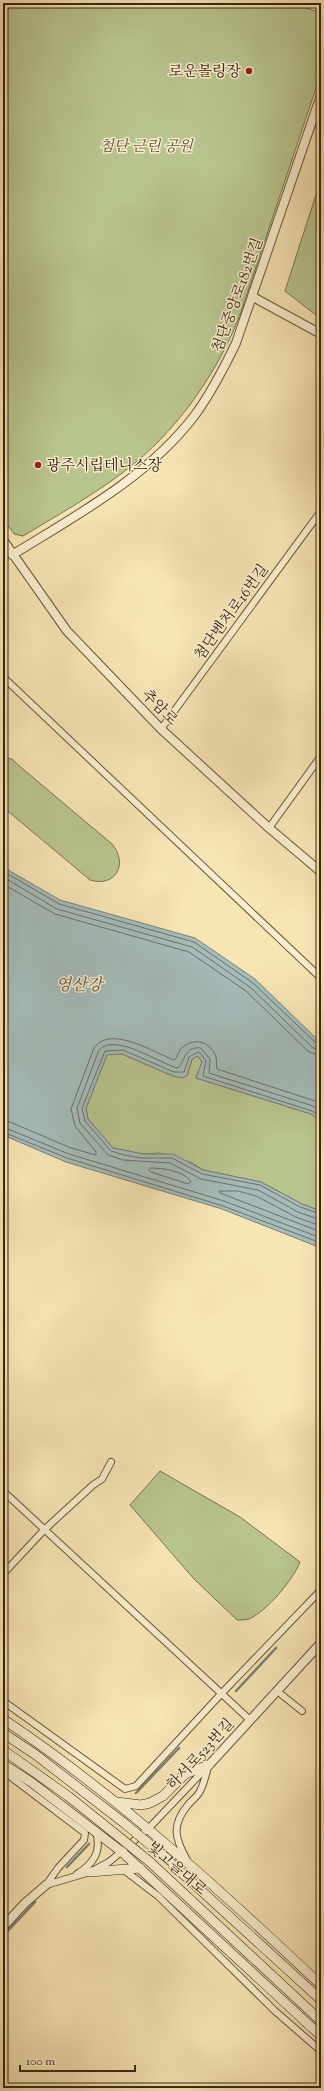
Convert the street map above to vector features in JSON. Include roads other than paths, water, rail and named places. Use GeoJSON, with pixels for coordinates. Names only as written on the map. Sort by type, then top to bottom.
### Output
{"type":"FeatureCollection","features":[{"type":"Feature","properties":{"kind":"main road"},"geometry":{"type":"LineString","coordinates":[[3,1719],[38,1742],[116,1801],[188,1862],[321,1985]]}},
{"type":"Feature","properties":{"kind":"main road","name":"빛고을대로"},"geometry":{"type":"LineString","coordinates":[[3,1733],[47,1763],[124,1822],[321,2000]]}},
{"type":"Feature","properties":{"kind":"main road","name":"빛고을대로"},"geometry":{"type":"LineString","coordinates":[[3,1750],[68,1796],[150,1862],[321,2021]]}},
{"type":"Feature","properties":{"kind":"main road"},"geometry":{"type":"LineString","coordinates":[[3,1764],[96,1831],[122,1852],[321,2036]]}},
{"type":"Feature","properties":{"kind":"main road"},"geometry":{"type":"LineString","coordinates":[[116,1801],[141,1805],[150,1803],[163,1796],[185,1774],[209,1765]]}},
{"type":"Feature","properties":{"kind":"main road"},"geometry":{"type":"LineString","coordinates":[[90,1872],[140,1868]]}},
{"type":"Feature","properties":{"kind":"street"},"geometry":{"type":"LineString","coordinates":[[315,3],[321,5]]}},
{"type":"Feature","properties":{"kind":"street","name":"첨단중앙로182번길"},"geometry":{"type":"LineString","coordinates":[[12,555],[82,512],[127,481],[156,457],[195,415],[216,381],[236,343],[321,95]]}},
{"type":"Feature","properties":{"kind":"street"},"geometry":{"type":"LineString","coordinates":[[253,297],[321,334]]}},
{"type":"Feature","properties":{"kind":"street","name":"첨단벤처로16번길"},"geometry":{"type":"LineString","coordinates":[[161,729],[321,511]]}},
{"type":"Feature","properties":{"kind":"street","name":"추암로"},"geometry":{"type":"LineString","coordinates":[[3,540],[12,555],[67,631],[161,729],[269,828],[321,872]]}},
{"type":"Feature","properties":{"kind":"street"},"geometry":{"type":"LineString","coordinates":[[3,677],[321,978]]}},
{"type":"Feature","properties":{"kind":"street"},"geometry":{"type":"LineString","coordinates":[[269,828],[321,756]]}},
{"type":"Feature","properties":{"kind":"street"},"geometry":{"type":"LineString","coordinates":[[3,1574],[44,1530],[93,1485],[102,1479],[111,1462]]}},
{"type":"Feature","properties":{"kind":"street"},"geometry":{"type":"LineString","coordinates":[[3,1491],[250,1720]]}},
{"type":"Feature","properties":{"kind":"street","name":"하서로523번길"},"geometry":{"type":"LineString","coordinates":[[3,1701],[125,1788],[136,1786],[221,1694],[321,1590]]}},
{"type":"Feature","properties":{"kind":"street","name":"하서로523번길"},"geometry":{"type":"LineString","coordinates":[[69,1878],[90,1872],[110,1862],[148,1828],[209,1765],[321,1643]]}},
{"type":"Feature","properties":{"kind":"street"},"geometry":{"type":"LineString","coordinates":[[277,1691],[302,1711]]}},
{"type":"Feature","properties":{"kind":"street","name":"빛고을대로"},"geometry":{"type":"LineString","coordinates":[[188,1862],[178,1844],[175,1831],[179,1818],[200,1791],[209,1765]]}},
{"type":"Feature","properties":{"kind":"street"},"geometry":{"type":"LineString","coordinates":[[3,1770],[85,1833],[84,1840],[58,1868],[46,1885],[25,1903],[3,1927]]}},
{"type":"Feature","properties":{"kind":"street"},"geometry":{"type":"LineString","coordinates":[[46,1885],[69,1878],[86,1868],[96,1855],[98,1840],[96,1831]]}},
{"type":"Feature","properties":{"kind":"street"},"geometry":{"type":"LineString","coordinates":[[123,1869],[158,1896],[275,2011],[321,2051]]}},
{"type":"Feature","properties":{"kind":"water","name":"영산강"},"geometry":{"type":"Polygon","coordinates":[[[3,867],[60,900],[195,938],[255,979],[321,1043],[321,1121],[311,1114],[196,1078],[202,1062],[198,1056],[192,1059],[187,1076],[182,1078],[173,1076],[122,1054],[107,1055],[86,1108],[88,1119],[113,1148],[143,1154],[173,1154],[203,1170],[261,1182],[302,1204],[321,1211],[321,1248],[222,1209],[66,1162],[3,1135],[3,867]]]}},
{"type":"Feature","properties":{"kind":"waterway"},"geometry":{"type":"LineString","coordinates":[[236,1691],[276,1648]]}},
{"type":"Feature","properties":{"kind":"waterway"},"geometry":{"type":"LineString","coordinates":[[136,1793],[179,1748]]}},
{"type":"Feature","properties":{"kind":"waterway"},"geometry":{"type":"LineString","coordinates":[[67,1867],[89,1844]]}},
{"type":"Feature","properties":{"kind":"waterway"},"geometry":{"type":"LineString","coordinates":[[3,1936],[35,1902]]}},
{"type":"Feature","properties":{"kind":"place","name":"로운볼링장"},"geometry":{"type":"Point","coordinates":[249,71]}},
{"type":"Feature","properties":{"kind":"place","name":"광주시립테니스장"},"geometry":{"type":"Point","coordinates":[38,465]}},
{"type":"Feature","properties":{"kind":"park label","name":"첨단 근린 공원"},"geometry":{"type":"Point","coordinates":[146,146]}}]}
